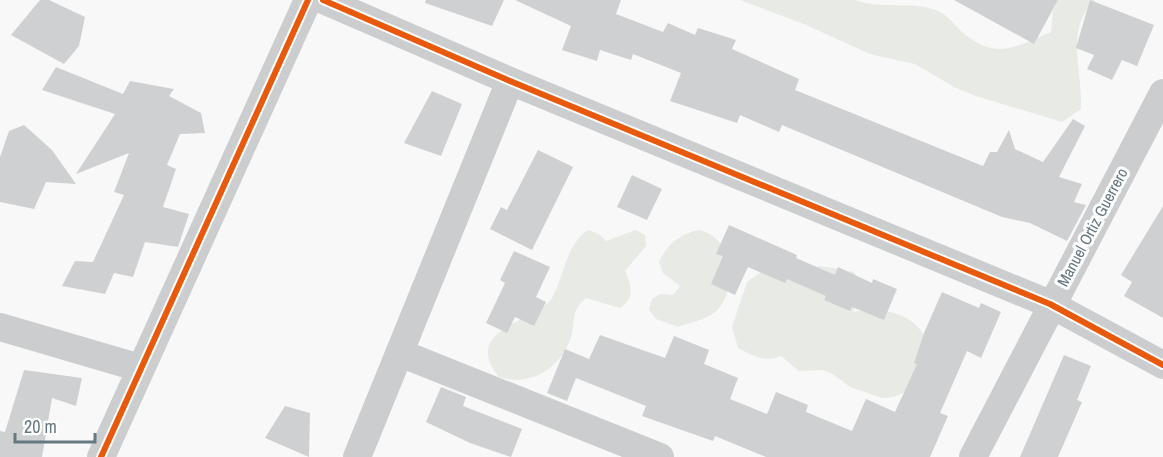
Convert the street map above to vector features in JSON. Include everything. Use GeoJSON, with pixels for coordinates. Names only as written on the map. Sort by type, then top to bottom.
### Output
{"type":"FeatureCollection","features":[{"type":"Feature","properties":{"kind":"street"},"geometry":{"type":"LineString","coordinates":[[101,457],[308,0]]}},
{"type":"Feature","properties":{"kind":"street"},"geometry":{"type":"LineString","coordinates":[[323,0],[510,81],[1050,304],[1163,365]]}},
{"type":"Feature","properties":{"kind":"street"},"geometry":{"type":"LineString","coordinates":[[357,457],[510,81]]}},
{"type":"Feature","properties":{"kind":"street","name":"Manuel Ortiz Guerrero"},"geometry":{"type":"LineString","coordinates":[[973,457],[1050,304],[1163,93]]}},
{"type":"Feature","properties":{"kind":"street"},"geometry":{"type":"LineString","coordinates":[[0,327],[140,368]]}},
{"type":"Feature","properties":{"kind":"street"},"geometry":{"type":"LineString","coordinates":[[400,353],[660,457]]}},
{"type":"Feature","properties":{"kind":"shaded area"},"geometry":{"type":"Polygon","coordinates":[[[740,0],[855,0],[875,4],[918,6],[938,11],[974,41],[995,49],[1016,46],[1051,32],[1053,11],[1058,0],[1095,0],[1086,11],[1077,37],[1081,109],[1062,122],[976,96],[954,87],[915,64],[870,54],[806,25],[740,0]]]}},
{"type":"Feature","properties":{"kind":"shaded area"},"geometry":{"type":"Polygon","coordinates":[[[588,230],[599,234],[606,241],[636,230],[645,235],[646,246],[625,271],[631,292],[628,300],[620,308],[586,298],[575,314],[572,334],[565,351],[550,368],[531,378],[521,380],[499,377],[489,360],[489,347],[495,337],[544,306],[552,298],[574,244],[588,230]]]}},
{"type":"Feature","properties":{"kind":"shaded area"},"geometry":{"type":"Polygon","coordinates":[[[699,230],[710,234],[724,251],[730,274],[729,286],[726,297],[716,311],[678,327],[656,319],[649,310],[652,299],[661,294],[673,295],[680,286],[663,273],[659,262],[675,241],[699,230]]]}},
{"type":"Feature","properties":{"kind":"shaded area"},"geometry":{"type":"Polygon","coordinates":[[[821,266],[854,272],[859,292],[853,312],[885,311],[905,317],[921,330],[927,340],[915,387],[894,397],[882,398],[850,387],[833,374],[822,370],[799,371],[781,356],[764,359],[738,348],[732,327],[747,282],[764,270],[797,277],[801,286],[807,272],[821,266]]]}},
{"type":"Feature","properties":{"kind":"building"},"geometry":{"type":"Polygon","coordinates":[[[40,0],[49,0],[85,17],[79,46],[64,64],[11,35],[40,0]]]}},
{"type":"Feature","properties":{"kind":"building"},"geometry":{"type":"Polygon","coordinates":[[[426,0],[504,0],[492,26],[425,3],[426,0]]]}},
{"type":"Feature","properties":{"kind":"building"},"geometry":{"type":"Polygon","coordinates":[[[515,0],[621,0],[616,14],[663,32],[668,23],[695,35],[698,28],[736,40],[732,49],[799,79],[795,90],[983,166],[990,152],[997,152],[1009,130],[1015,149],[1043,162],[1073,119],[1085,126],[1059,177],[1082,184],[1074,202],[1086,205],[1067,241],[1030,223],[1002,217],[782,125],[779,132],[740,115],[737,123],[670,101],[681,73],[633,54],[631,60],[600,50],[597,61],[562,50],[571,26],[515,0]]]}},
{"type":"Feature","properties":{"kind":"building"},"geometry":{"type":"Polygon","coordinates":[[[954,0],[1058,0],[1034,44],[954,0]]]}},
{"type":"Feature","properties":{"kind":"building"},"geometry":{"type":"Polygon","coordinates":[[[1090,0],[1154,25],[1137,66],[1122,60],[1112,80],[1087,69],[1094,55],[1076,48],[1090,0]]]}},
{"type":"Feature","properties":{"kind":"building"},"geometry":{"type":"Polygon","coordinates":[[[56,67],[123,94],[130,81],[174,89],[169,96],[201,113],[205,133],[180,134],[167,165],[176,169],[163,207],[189,214],[178,247],[145,242],[133,277],[114,273],[105,294],[62,286],[75,261],[93,262],[124,195],[114,192],[129,153],[76,174],[115,114],[42,90],[56,67]]]}},
{"type":"Feature","properties":{"kind":"building"},"geometry":{"type":"Polygon","coordinates":[[[432,91],[462,104],[441,156],[404,143],[432,91]]]}},
{"type":"Feature","properties":{"kind":"building"},"geometry":{"type":"Polygon","coordinates":[[[24,125],[52,150],[76,184],[46,182],[34,209],[0,202],[0,157],[9,131],[24,125]]]}},
{"type":"Feature","properties":{"kind":"building"},"geometry":{"type":"Polygon","coordinates":[[[538,150],[573,167],[532,250],[490,229],[501,207],[507,210],[538,150]]]}},
{"type":"Feature","properties":{"kind":"building"},"geometry":{"type":"Polygon","coordinates":[[[632,175],[662,189],[647,220],[617,207],[632,175]]]}},
{"type":"Feature","properties":{"kind":"building"},"geometry":{"type":"Polygon","coordinates":[[[1163,206],[1163,318],[1124,296],[1132,282],[1121,275],[1163,206]]]}},
{"type":"Feature","properties":{"kind":"building"},"geometry":{"type":"Polygon","coordinates":[[[729,225],[797,255],[796,258],[835,275],[838,267],[872,283],[873,279],[897,289],[884,320],[852,307],[850,311],[824,300],[826,296],[787,279],[785,283],[748,267],[735,295],[711,284],[723,256],[716,254],[729,225]]]}},
{"type":"Feature","properties":{"kind":"building"},"geometry":{"type":"Polygon","coordinates":[[[514,251],[550,267],[536,297],[546,302],[534,326],[515,317],[507,333],[486,323],[505,283],[500,280],[514,251]]]}},
{"type":"Feature","properties":{"kind":"building"},"geometry":{"type":"Polygon","coordinates":[[[942,292],[979,308],[981,303],[1001,312],[981,358],[967,351],[940,413],[948,416],[930,457],[766,457],[715,436],[713,441],[642,416],[646,406],[576,378],[567,401],[547,393],[565,349],[589,359],[600,335],[665,358],[674,336],[709,350],[704,364],[738,378],[730,399],[767,414],[776,392],[808,405],[806,412],[852,431],[866,399],[895,412],[917,364],[914,363],[924,333],[942,292]]]}},
{"type":"Feature","properties":{"kind":"building"},"geometry":{"type":"Polygon","coordinates":[[[1064,355],[1091,366],[1077,400],[1082,402],[1058,457],[1020,457],[1064,355]]]}},
{"type":"Feature","properties":{"kind":"building"},"geometry":{"type":"Polygon","coordinates":[[[24,370],[82,378],[76,406],[52,398],[42,457],[0,457],[0,431],[5,432],[24,370]]]}},
{"type":"Feature","properties":{"kind":"building"},"geometry":{"type":"Polygon","coordinates":[[[441,387],[466,397],[463,406],[522,429],[511,457],[470,443],[426,422],[441,387]]]}},
{"type":"Feature","properties":{"kind":"building"},"geometry":{"type":"Polygon","coordinates":[[[285,406],[310,413],[309,457],[265,438],[285,406]]]}},
{"type":"Feature","properties":{"kind":"cycle path"},"geometry":{"type":"LineString","coordinates":[[101,457],[308,0]]}},
{"type":"Feature","properties":{"kind":"cycle path"},"geometry":{"type":"LineString","coordinates":[[323,0],[510,81],[1050,304],[1163,365]]}}]}
